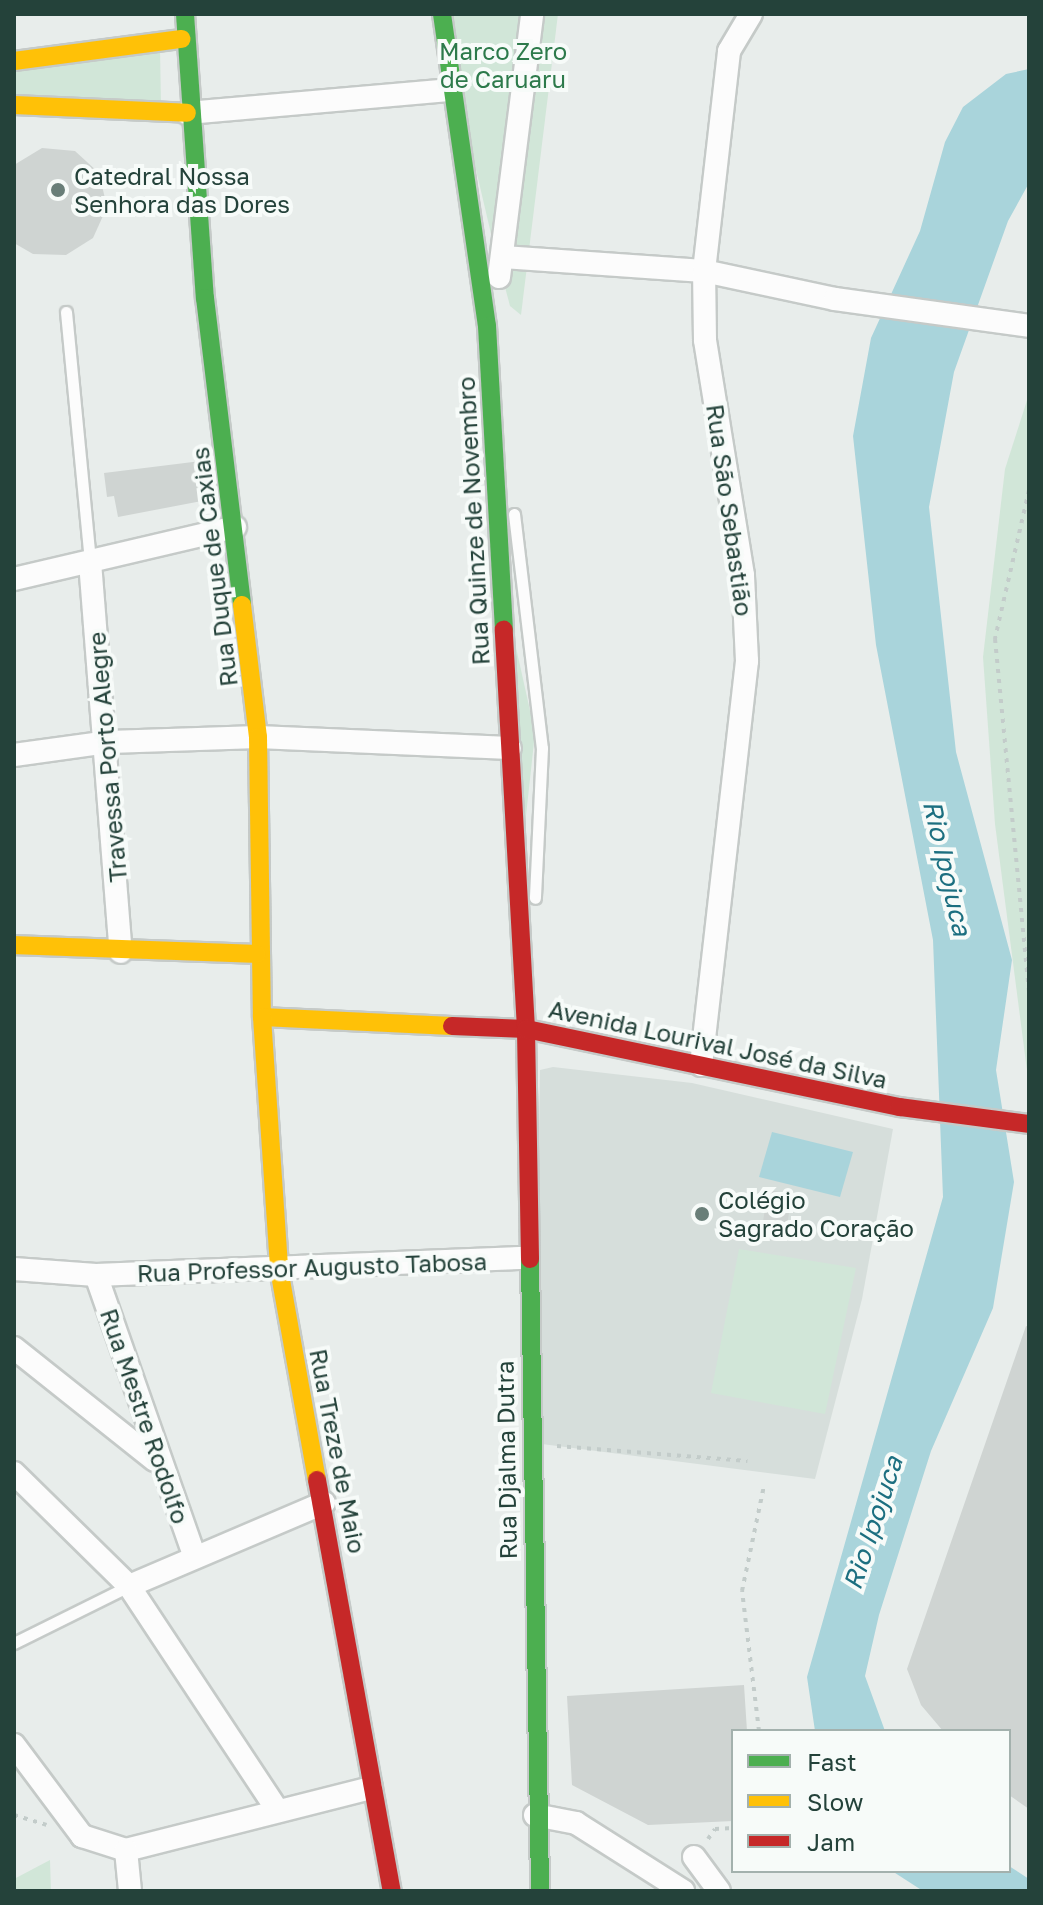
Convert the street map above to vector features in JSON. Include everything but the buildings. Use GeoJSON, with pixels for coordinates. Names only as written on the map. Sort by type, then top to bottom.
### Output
{"type":"FeatureCollection","features":[{"type":"Feature","properties":{"kind":"main road","name":"Rua Duque de Caxias"},"geometry":{"type":"LineString","coordinates":[[185,14],[182,39],[187,113],[258,737],[257,954],[262,1017]]}},
{"type":"Feature","properties":{"kind":"main road","name":"Rua Quinze de Novembro"},"geometry":{"type":"LineString","coordinates":[[442,14],[449,90],[487,326],[510,748],[532,1030]]}},
{"type":"Feature","properties":{"kind":"main road"},"geometry":{"type":"LineString","coordinates":[[14,61],[182,39]]}},
{"type":"Feature","properties":{"kind":"main road"},"geometry":{"type":"LineString","coordinates":[[14,105],[187,113]]}},
{"type":"Feature","properties":{"kind":"main road"},"geometry":{"type":"LineString","coordinates":[[14,945],[121,952],[257,954]]}},
{"type":"Feature","properties":{"kind":"main road","name":"Avenida Lourival José da Silva"},"geometry":{"type":"LineString","coordinates":[[262,1017],[532,1030],[904,1108],[1027,1124]]}},
{"type":"Feature","properties":{"kind":"main road","name":"Rua Treze de Maio"},"geometry":{"type":"LineString","coordinates":[[262,1017],[279,1269],[324,1503],[371,1788],[392,1891]]}},
{"type":"Feature","properties":{"kind":"main road","name":"Rua Djalma Dutra"},"geometry":{"type":"LineString","coordinates":[[532,1030],[527,1258],[535,1815],[540,1891]]}},
{"type":"Feature","properties":{"kind":"street"},"geometry":{"type":"LineString","coordinates":[[532,14],[501,267],[704,271],[835,299],[1029,326]]}},
{"type":"Feature","properties":{"kind":"street","name":"Rua São Sebastião"},"geometry":{"type":"LineString","coordinates":[[701,1065],[747,661],[743,575],[705,340],[704,271],[732,14]]}},
{"type":"Feature","properties":{"kind":"street","name":"Rua São Sebastião"},"geometry":{"type":"LineString","coordinates":[[729,51],[751,14]]}},
{"type":"Feature","properties":{"kind":"street"},"geometry":{"type":"LineString","coordinates":[[187,113],[449,90]]}},
{"type":"Feature","properties":{"kind":"street"},"geometry":{"type":"LineString","coordinates":[[14,579],[235,527]]}},
{"type":"Feature","properties":{"kind":"street","name":"Travessa Porto Alegre"},"geometry":{"type":"LineString","coordinates":[[90,562],[109,742],[121,952]]}},
{"type":"Feature","properties":{"kind":"street"},"geometry":{"type":"LineString","coordinates":[[14,755],[109,742],[258,737],[510,748]]}},
{"type":"Feature","properties":{"kind":"street","name":"Rua Professor Augusto Tabosa"},"geometry":{"type":"LineString","coordinates":[[14,1269],[96,1275],[527,1258]]}},
{"type":"Feature","properties":{"kind":"street","name":"Rua Mestre Rodolfo"},"geometry":{"type":"LineString","coordinates":[[96,1275],[155,1460],[195,1557]]}},
{"type":"Feature","properties":{"kind":"street"},"geometry":{"type":"LineString","coordinates":[[14,1348],[155,1460]]}},
{"type":"Feature","properties":{"kind":"street"},"geometry":{"type":"LineString","coordinates":[[14,1473],[129,1586],[275,1807]]}},
{"type":"Feature","properties":{"kind":"street"},"geometry":{"type":"LineString","coordinates":[[129,1586],[324,1503]]}},
{"type":"Feature","properties":{"kind":"street"},"geometry":{"type":"LineString","coordinates":[[14,1745],[82,1836],[126,1850],[275,1807],[371,1788]]}},
{"type":"Feature","properties":{"kind":"street"},"geometry":{"type":"LineString","coordinates":[[535,1815],[576,1823],[683,1891]]}},
{"type":"Feature","properties":{"kind":"street"},"geometry":{"type":"LineString","coordinates":[[126,1850],[130,1891]]}},
{"type":"Feature","properties":{"kind":"street"},"geometry":{"type":"LineString","coordinates":[[694,1857],[719,1891]]}},
{"type":"Feature","properties":{"kind":"lane"},"geometry":{"type":"LineString","coordinates":[[466,190],[501,267],[504,425],[542,748],[532,1030]]}},
{"type":"Feature","properties":{"kind":"lane"},"geometry":{"type":"LineString","coordinates":[[66,312],[90,562]]}},
{"type":"Feature","properties":{"kind":"lane"},"geometry":{"type":"LineString","coordinates":[[14,1643],[129,1586]]}},
{"type":"Feature","properties":{"kind":"path"},"geometry":{"type":"LineString","coordinates":[[1029,490],[995,639],[1029,991]]}},
{"type":"Feature","properties":{"kind":"path"},"geometry":{"type":"LineString","coordinates":[[530,1444],[747,1461]]}},
{"type":"Feature","properties":{"kind":"path"},"geometry":{"type":"LineString","coordinates":[[759,1729],[742,1591],[764,1486]]}},
{"type":"Feature","properties":{"kind":"path"},"geometry":{"type":"LineString","coordinates":[[694,1857],[715,1829],[731,1828]]}},
{"type":"Feature","properties":{"kind":"shaded area","name":"Colégio Sagrado Coração"},"geometry":{"type":"Polygon","coordinates":[[[553,1067],[692,1083],[893,1129],[862,1299],[815,1479],[534,1443],[540,1070],[553,1067]]]}},
{"type":"Feature","properties":{"kind":"green space","name":"Marco Zero de Caruaru"},"geometry":{"type":"Polygon","coordinates":[[[451,14],[558,14],[521,315],[510,306],[458,93],[451,14]]]}},
{"type":"Feature","properties":{"kind":"green space"},"geometry":{"type":"Polygon","coordinates":[[[160,48],[161,104],[14,98],[14,67],[160,48]]]}},
{"type":"Feature","properties":{"kind":"green space"},"geometry":{"type":"Polygon","coordinates":[[[1029,394],[1029,1086],[995,824],[983,657],[1005,469],[1029,394]]]}},
{"type":"Feature","properties":{"kind":"green space"},"geometry":{"type":"Polygon","coordinates":[[[515,643],[535,733],[525,825],[515,643]]]}},
{"type":"Feature","properties":{"kind":"green space"},"geometry":{"type":"Polygon","coordinates":[[[739,1249],[856,1268],[825,1414],[711,1393],[739,1249]]]}},
{"type":"Feature","properties":{"kind":"green space"},"geometry":{"type":"Polygon","coordinates":[[[50,1860],[51,1891],[14,1891],[14,1879],[50,1860]]]}},
{"type":"Feature","properties":{"kind":"water","name":"Rio Ipojuca"},"geometry":{"type":"Polygon","coordinates":[[[1029,69],[1029,183],[1008,221],[954,372],[929,507],[956,752],[1012,960],[996,1070],[1014,1182],[993,1308],[931,1451],[879,1615],[865,1676],[884,1729],[815,1729],[807,1677],[943,1197],[933,940],[876,645],[853,436],[871,338],[920,231],[945,142],[963,107],[1006,74],[1029,69]]]}},
{"type":"Feature","properties":{"kind":"water"},"geometry":{"type":"Polygon","coordinates":[[[772,1132],[853,1152],[840,1197],[759,1177],[772,1132]]]}},
{"type":"Feature","properties":{"kind":"water"},"geometry":{"type":"Polygon","coordinates":[[[1011,1867],[1029,1879],[1029,1891],[923,1891],[895,1873],[1011,1873],[1011,1867]]]}},
{"type":"Feature","properties":{"kind":"traffic: fast"},"geometry":{"type":"LineString","coordinates":[[185,14],[205,298],[242,605]]}},
{"type":"Feature","properties":{"kind":"traffic: fast"},"geometry":{"type":"LineString","coordinates":[[442,14],[487,326],[504,630]]}},
{"type":"Feature","properties":{"kind":"traffic: fast"},"geometry":{"type":"LineString","coordinates":[[530,1259],[540,1891]]}},
{"type":"Feature","properties":{"kind":"traffic: slow"},"geometry":{"type":"LineString","coordinates":[[14,61],[182,39]]}},
{"type":"Feature","properties":{"kind":"traffic: slow"},"geometry":{"type":"LineString","coordinates":[[14,105],[187,113]]}},
{"type":"Feature","properties":{"kind":"traffic: slow"},"geometry":{"type":"LineString","coordinates":[[242,605],[258,737],[262,1017],[452,1026]]}},
{"type":"Feature","properties":{"kind":"traffic: slow"},"geometry":{"type":"LineString","coordinates":[[14,945],[257,954]]}},
{"type":"Feature","properties":{"kind":"traffic: slow"},"geometry":{"type":"LineString","coordinates":[[262,1017],[279,1269],[317,1480]]}},
{"type":"Feature","properties":{"kind":"traffic: jam"},"geometry":{"type":"LineString","coordinates":[[452,1026],[526,1029],[504,630]]}},
{"type":"Feature","properties":{"kind":"traffic: jam"},"geometry":{"type":"LineString","coordinates":[[530,1259],[526,1029],[900,1107],[1029,1124]]}},
{"type":"Feature","properties":{"kind":"traffic: jam"},"geometry":{"type":"LineString","coordinates":[[317,1480],[392,1891]]}},
{"type":"Feature","properties":{"kind":"place","name":"Catedral Nossa Senhora das Dores"},"geometry":{"type":"Point","coordinates":[58,190]}},
{"type":"Feature","properties":{"kind":"place","name":"Colégio Sagrado Coração"},"geometry":{"type":"Point","coordinates":[702,1214]}}]}
